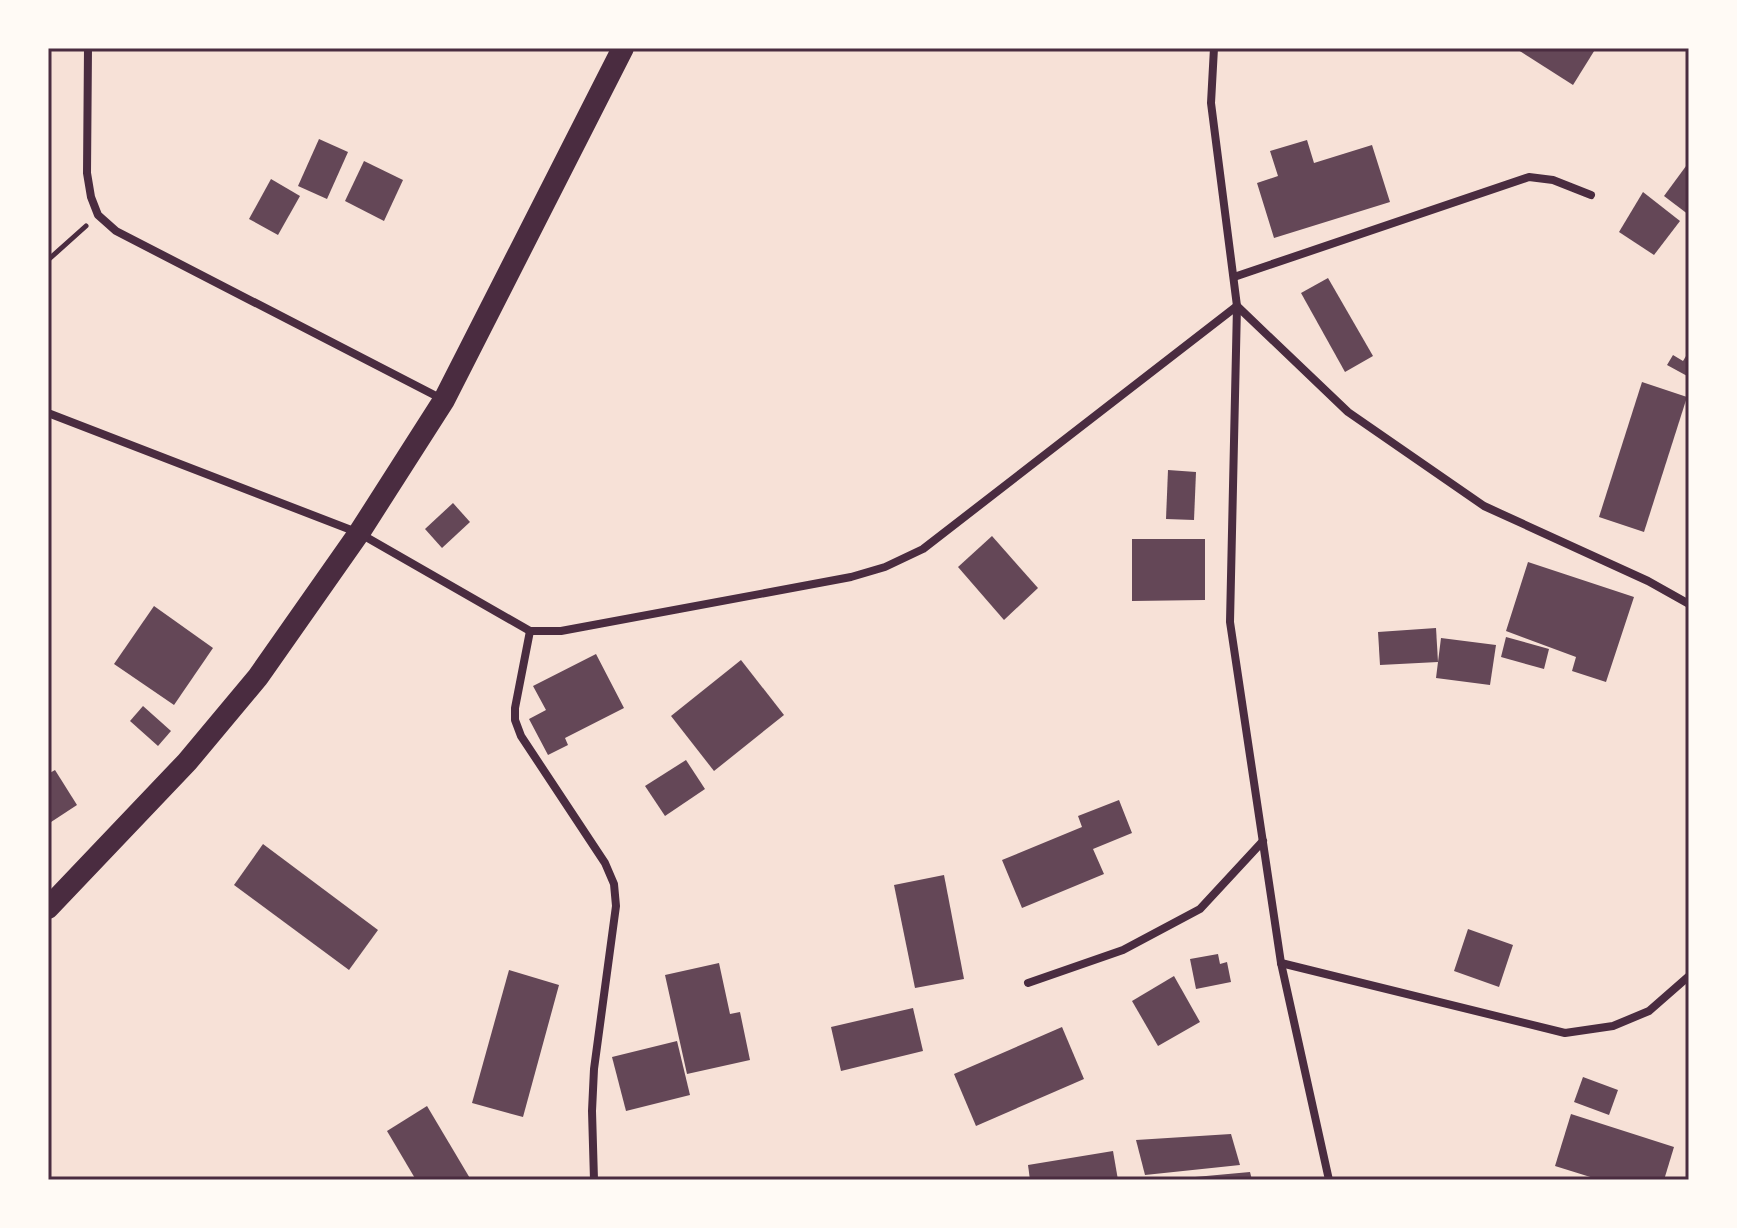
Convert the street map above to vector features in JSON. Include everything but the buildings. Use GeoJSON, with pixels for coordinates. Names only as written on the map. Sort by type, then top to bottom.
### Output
{"type":"FeatureCollection","features":[{"type":"Feature","properties":{"kind":"highway"},"geometry":{"type":"LineString","coordinates":[[48,908],[198,750],[258,677],[359,533],[444,400],[623,48]]}},
{"type":"Feature","properties":{"kind":"street"},"geometry":{"type":"LineString","coordinates":[[88,48],[87,173],[98,215],[116,231],[444,400]]}},
{"type":"Feature","properties":{"kind":"street"},"geometry":{"type":"LineString","coordinates":[[1214,48],[1211,103],[1237,306],[1230,622],[1281,963],[1329,1180]]}},
{"type":"Feature","properties":{"kind":"street"},"geometry":{"type":"LineString","coordinates":[[1234,277],[1529,177],[1553,180],[1591,195]]}},
{"type":"Feature","properties":{"kind":"street"},"geometry":{"type":"LineString","coordinates":[[1237,306],[1348,412],[1484,506],[1648,581],[1689,604]]}},
{"type":"Feature","properties":{"kind":"street"},"geometry":{"type":"LineString","coordinates":[[48,413],[359,533],[530,631],[561,631],[851,577],[885,567],[923,549],[1237,306]]}},
{"type":"Feature","properties":{"kind":"street"},"geometry":{"type":"LineString","coordinates":[[530,631],[515,720],[521,736],[594,843],[614,884],[616,906],[594,1069],[594,1180]]}},
{"type":"Feature","properties":{"kind":"street"},"geometry":{"type":"LineString","coordinates":[[1028,983],[1123,950],[1200,909],[1263,841]]}},
{"type":"Feature","properties":{"kind":"street"},"geometry":{"type":"LineString","coordinates":[[1281,963],[1565,1033],[1613,1026],[1649,1011],[1689,976]]}},
{"type":"Feature","properties":{"kind":"path"},"geometry":{"type":"LineString","coordinates":[[48,260],[98,215]]}}]}
